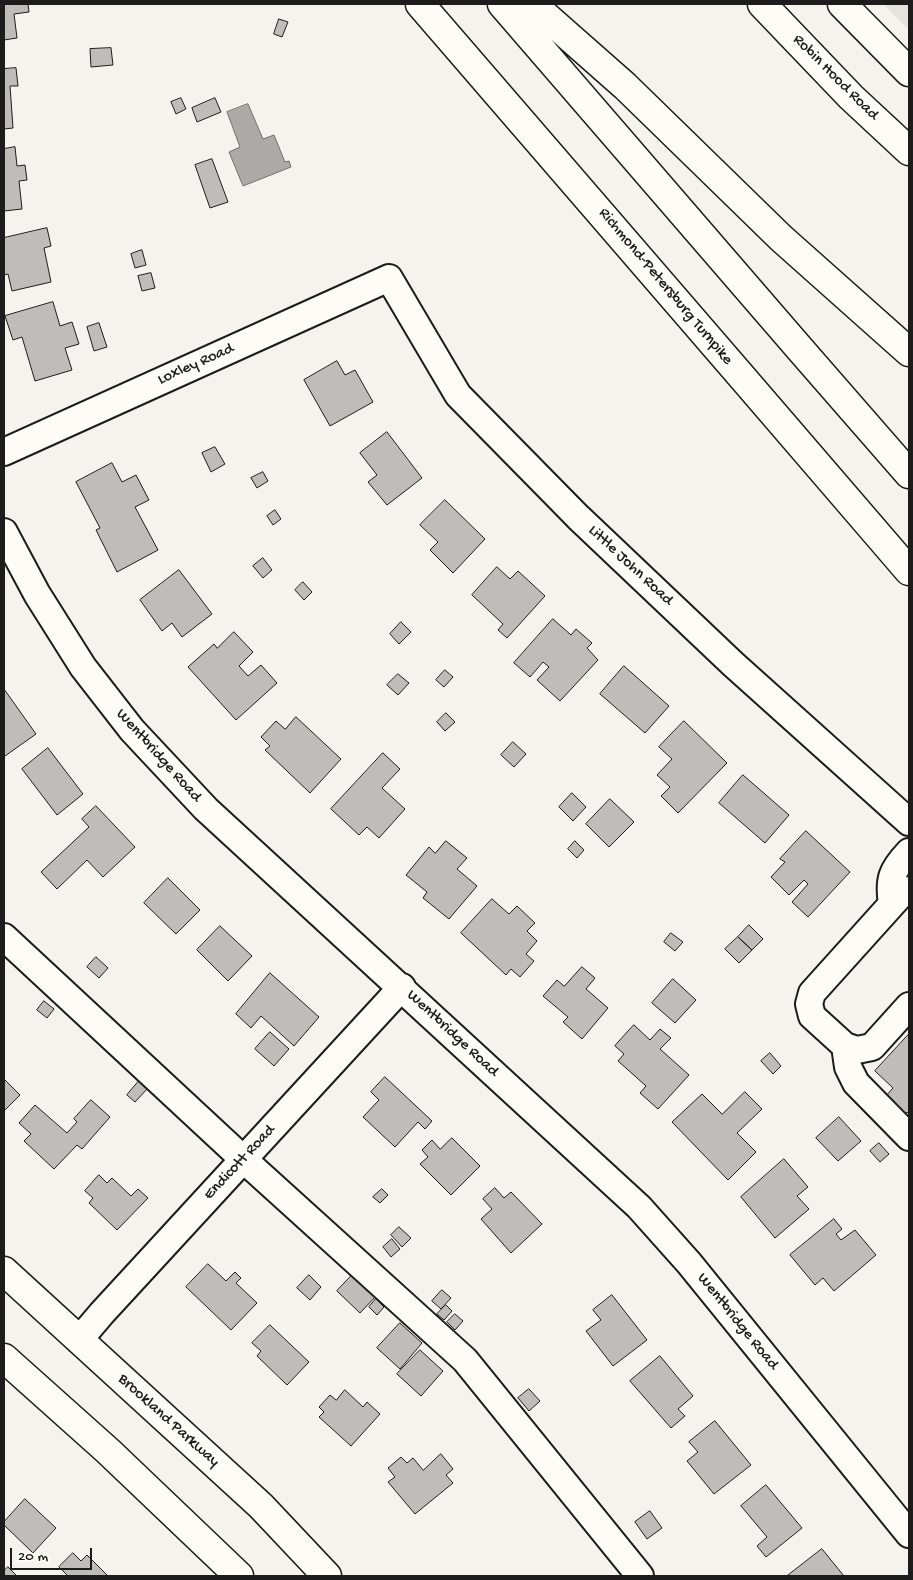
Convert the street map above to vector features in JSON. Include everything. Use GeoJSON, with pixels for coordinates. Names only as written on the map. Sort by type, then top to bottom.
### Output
{"type":"FeatureCollection","features":[{"type":"Feature","properties":{"kind":"main road","name":"Richmond-Petersburg Turnpike"},"geometry":{"type":"LineString","coordinates":[[420,4],[909,571]]}},
{"type":"Feature","properties":{"kind":"main road"},"geometry":{"type":"LineString","coordinates":[[502,4],[909,474]]}},
{"type":"Feature","properties":{"kind":"main road"},"geometry":{"type":"LineString","coordinates":[[532,4],[625,86],[781,238],[909,352]]}},
{"type":"Feature","properties":{"kind":"main road","name":"Robin Hood Road"},"geometry":{"type":"LineString","coordinates":[[762,4],[851,97],[909,151]]}},
{"type":"Feature","properties":{"kind":"main road"},"geometry":{"type":"LineString","coordinates":[[842,4],[909,72]]}},
{"type":"Feature","properties":{"kind":"main road","name":"Brookland Parkway"},"geometry":{"type":"LineString","coordinates":[[4,1271],[261,1506],[326,1576]]}},
{"type":"Feature","properties":{"kind":"main road"},"geometry":{"type":"LineString","coordinates":[[4,1358],[108,1451],[239,1576]]}},
{"type":"Feature","properties":{"kind":"street","name":"Loxley Road"},"geometry":{"type":"LineString","coordinates":[[4,452],[389,278]]}},
{"type":"Feature","properties":{"kind":"street","name":"Little John Road"},"geometry":{"type":"LineString","coordinates":[[389,278],[458,395],[578,517],[733,664],[909,822]]}},
{"type":"Feature","properties":{"kind":"street","name":"Wentbridge Road"},"geometry":{"type":"LineString","coordinates":[[4,532],[36,594],[83,667],[132,730],[206,809],[402,987],[639,1207],[689,1263],[909,1534]]}},
{"type":"Feature","properties":{"kind":"street"},"geometry":{"type":"LineString","coordinates":[[909,852],[897,865],[891,877],[890,889],[901,897],[812,993],[809,1004],[812,1016],[845,1046],[857,1050],[872,1047],[909,1006]]}},
{"type":"Feature","properties":{"kind":"street"},"geometry":{"type":"LineString","coordinates":[[4,937],[465,1360],[640,1576]]}},
{"type":"Feature","properties":{"kind":"street","name":"Endicott Road"},"geometry":{"type":"LineString","coordinates":[[79,1340],[402,987]]}},
{"type":"Feature","properties":{"kind":"street"},"geometry":{"type":"LineString","coordinates":[[845,1046],[848,1068],[856,1083],[909,1137]]}},
{"type":"Feature","properties":{"kind":"shaded area"},"geometry":{"type":"Polygon","coordinates":[[[883,4],[909,4],[909,30],[883,4]]]}},
{"type":"Feature","properties":{"kind":"shaded area"},"geometry":{"type":"Polygon","coordinates":[[[248,104],[263,139],[274,135],[285,162],[289,161],[291,167],[243,186],[229,152],[240,147],[227,112],[248,104]]]}},
{"type":"Feature","properties":{"kind":"building"},"geometry":{"type":"Polygon","coordinates":[[[4,4],[28,4],[29,12],[14,14],[17,38],[4,40],[4,4]]]}},
{"type":"Feature","properties":{"kind":"building"},"geometry":{"type":"Polygon","coordinates":[[[279,19],[288,22],[282,37],[274,34],[279,19]]]}},
{"type":"Feature","properties":{"kind":"building"},"geometry":{"type":"Polygon","coordinates":[[[111,48],[113,65],[91,67],[90,49],[111,48]]]}},
{"type":"Feature","properties":{"kind":"building"},"geometry":{"type":"Polygon","coordinates":[[[16,68],[18,86],[10,86],[13,128],[4,129],[4,69],[16,68]]]}},
{"type":"Feature","properties":{"kind":"building"},"geometry":{"type":"Polygon","coordinates":[[[181,98],[186,109],[176,114],[171,102],[181,98]]]}},
{"type":"Feature","properties":{"kind":"building"},"geometry":{"type":"Polygon","coordinates":[[[215,98],[221,112],[197,122],[192,108],[215,98]]]}},
{"type":"Feature","properties":{"kind":"building"},"geometry":{"type":"Polygon","coordinates":[[[15,147],[17,166],[25,165],[27,180],[19,181],[22,209],[4,211],[4,149],[15,147]]]}},
{"type":"Feature","properties":{"kind":"building"},"geometry":{"type":"Polygon","coordinates":[[[212,159],[228,202],[210,208],[195,165],[212,159]]]}},
{"type":"Feature","properties":{"kind":"building"},"geometry":{"type":"Polygon","coordinates":[[[47,228],[51,246],[44,248],[51,282],[12,291],[8,274],[4,275],[4,238],[47,228]]]}},
{"type":"Feature","properties":{"kind":"building"},"geometry":{"type":"Polygon","coordinates":[[[142,250],[146,265],[135,268],[131,254],[142,250]]]}},
{"type":"Feature","properties":{"kind":"building"},"geometry":{"type":"Polygon","coordinates":[[[151,273],[155,288],[142,291],[138,276],[151,273]]]}},
{"type":"Feature","properties":{"kind":"building"},"geometry":{"type":"Polygon","coordinates":[[[53,302],[60,326],[72,322],[79,344],[65,348],[72,370],[35,381],[22,337],[13,340],[5,316],[53,302]]]}},
{"type":"Feature","properties":{"kind":"building"},"geometry":{"type":"Polygon","coordinates":[[[99,323],[107,347],[94,351],[87,327],[99,323]]]}},
{"type":"Feature","properties":{"kind":"building"},"geometry":{"type":"Polygon","coordinates":[[[337,361],[345,375],[355,370],[373,402],[330,426],[304,380],[337,361]]]}},
{"type":"Feature","properties":{"kind":"building"},"geometry":{"type":"Polygon","coordinates":[[[387,432],[422,478],[387,505],[368,482],[377,475],[360,453],[387,432]]]}},
{"type":"Feature","properties":{"kind":"building"},"geometry":{"type":"Polygon","coordinates":[[[215,447],[225,464],[211,472],[202,453],[215,447]]]}},
{"type":"Feature","properties":{"kind":"building"},"geometry":{"type":"Polygon","coordinates":[[[112,463],[122,482],[136,475],[149,500],[135,507],[158,550],[117,572],[96,530],[100,528],[76,482],[112,463]]]}},
{"type":"Feature","properties":{"kind":"building"},"geometry":{"type":"Polygon","coordinates":[[[263,472],[268,481],[257,488],[251,478],[263,472]]]}},
{"type":"Feature","properties":{"kind":"building"},"geometry":{"type":"Polygon","coordinates":[[[445,500],[485,539],[453,573],[430,550],[438,542],[420,525],[445,500]]]}},
{"type":"Feature","properties":{"kind":"building"},"geometry":{"type":"Polygon","coordinates":[[[275,510],[281,519],[273,525],[267,516],[275,510]]]}},
{"type":"Feature","properties":{"kind":"building"},"geometry":{"type":"Polygon","coordinates":[[[263,558],[272,570],[263,578],[253,566],[263,558]]]}},
{"type":"Feature","properties":{"kind":"building"},"geometry":{"type":"Polygon","coordinates":[[[497,567],[510,579],[518,571],[545,596],[507,638],[498,630],[503,624],[472,595],[497,567]]]}},
{"type":"Feature","properties":{"kind":"building"},"geometry":{"type":"Polygon","coordinates":[[[179,570],[212,614],[182,637],[172,623],[162,631],[140,600],[179,570]]]}},
{"type":"Feature","properties":{"kind":"building"},"geometry":{"type":"Polygon","coordinates":[[[303,582],[312,592],[304,600],[295,590],[303,582]]]}},
{"type":"Feature","properties":{"kind":"building"},"geometry":{"type":"Polygon","coordinates":[[[553,619],[571,635],[576,629],[592,643],[587,648],[598,660],[560,701],[537,680],[549,667],[543,662],[530,677],[514,663],[553,619]]]}},
{"type":"Feature","properties":{"kind":"building"},"geometry":{"type":"Polygon","coordinates":[[[401,622],[411,632],[399,644],[390,634],[401,622]]]}},
{"type":"Feature","properties":{"kind":"building"},"geometry":{"type":"Polygon","coordinates":[[[234,632],[253,652],[239,666],[248,676],[261,665],[277,683],[236,720],[188,667],[214,644],[217,648],[234,632]]]}},
{"type":"Feature","properties":{"kind":"building"},"geometry":{"type":"Polygon","coordinates":[[[624,666],[669,706],[645,733],[600,694],[624,666]]]}},
{"type":"Feature","properties":{"kind":"building"},"geometry":{"type":"Polygon","coordinates":[[[445,670],[453,677],[444,687],[436,680],[445,670]]]}},
{"type":"Feature","properties":{"kind":"building"},"geometry":{"type":"Polygon","coordinates":[[[398,674],[409,683],[398,695],[387,685],[398,674]]]}},
{"type":"Feature","properties":{"kind":"building"},"geometry":{"type":"Polygon","coordinates":[[[4,689],[36,734],[5,756],[4,754],[4,689]]]}},
{"type":"Feature","properties":{"kind":"building"},"geometry":{"type":"Polygon","coordinates":[[[446,713],[455,722],[445,731],[437,722],[446,713]]]}},
{"type":"Feature","properties":{"kind":"building"},"geometry":{"type":"Polygon","coordinates":[[[296,717],[341,759],[310,793],[265,750],[270,746],[261,737],[276,721],[285,729],[296,717]]]}},
{"type":"Feature","properties":{"kind":"building"},"geometry":{"type":"Polygon","coordinates":[[[684,721],[727,763],[678,813],[661,796],[670,787],[657,775],[672,759],[659,747],[684,721]]]}},
{"type":"Feature","properties":{"kind":"building"},"geometry":{"type":"Polygon","coordinates":[[[513,742],[526,754],[514,767],[501,755],[513,742]]]}},
{"type":"Feature","properties":{"kind":"building"},"geometry":{"type":"Polygon","coordinates":[[[48,748],[83,794],[57,815],[22,769],[48,748]]]}},
{"type":"Feature","properties":{"kind":"building"},"geometry":{"type":"Polygon","coordinates":[[[383,753],[400,769],[382,788],[405,809],[379,838],[367,827],[359,835],[331,809],[383,753]]]}},
{"type":"Feature","properties":{"kind":"building"},"geometry":{"type":"Polygon","coordinates":[[[743,775],[789,815],[765,843],[719,803],[743,775]]]}},
{"type":"Feature","properties":{"kind":"building"},"geometry":{"type":"Polygon","coordinates":[[[572,793],[586,807],[573,821],[559,807],[572,793]]]}},
{"type":"Feature","properties":{"kind":"building"},"geometry":{"type":"Polygon","coordinates":[[[610,799],[634,822],[609,847],[586,824],[610,799]]]}},
{"type":"Feature","properties":{"kind":"building"},"geometry":{"type":"Polygon","coordinates":[[[96,806],[135,847],[103,877],[87,860],[57,889],[41,872],[89,827],[82,819],[96,806]]]}},
{"type":"Feature","properties":{"kind":"building"},"geometry":{"type":"Polygon","coordinates":[[[806,831],[850,872],[808,917],[792,902],[808,884],[804,880],[789,895],[771,877],[785,862],[780,859],[806,831]]]}},
{"type":"Feature","properties":{"kind":"building"},"geometry":{"type":"Polygon","coordinates":[[[446,841],[467,858],[457,869],[477,886],[449,919],[423,898],[427,892],[406,875],[429,847],[435,853],[446,841]]]}},
{"type":"Feature","properties":{"kind":"building"},"geometry":{"type":"Polygon","coordinates":[[[575,841],[584,850],[577,858],[568,849],[575,841]]]}},
{"type":"Feature","properties":{"kind":"building"},"geometry":{"type":"Polygon","coordinates":[[[168,878],[200,910],[176,934],[144,903],[168,878]]]}},
{"type":"Feature","properties":{"kind":"building"},"geometry":{"type":"Polygon","coordinates":[[[492,899],[509,914],[517,906],[535,923],[527,931],[537,941],[526,954],[534,961],[520,977],[511,969],[506,975],[461,933],[492,899]]]}},
{"type":"Feature","properties":{"kind":"building"},"geometry":{"type":"Polygon","coordinates":[[[749,925],[763,939],[752,950],[738,937],[749,925]]]}},
{"type":"Feature","properties":{"kind":"building"},"geometry":{"type":"Polygon","coordinates":[[[220,926],[252,956],[228,981],[197,950],[220,926]]]}},
{"type":"Feature","properties":{"kind":"building"},"geometry":{"type":"Polygon","coordinates":[[[671,933],[683,942],[675,951],[664,942],[671,933]]]}},
{"type":"Feature","properties":{"kind":"building"},"geometry":{"type":"Polygon","coordinates":[[[738,937],[752,950],[739,963],[725,949],[738,937]]]}},
{"type":"Feature","properties":{"kind":"building"},"geometry":{"type":"Polygon","coordinates":[[[96,957],[108,968],[99,978],[87,967],[96,957]]]}},
{"type":"Feature","properties":{"kind":"building"},"geometry":{"type":"Polygon","coordinates":[[[582,967],[595,978],[586,989],[608,1008],[582,1039],[563,1022],[568,1017],[543,996],[557,980],[564,986],[582,967]]]}},
{"type":"Feature","properties":{"kind":"building"},"geometry":{"type":"Polygon","coordinates":[[[270,973],[319,1017],[294,1046],[261,1016],[251,1028],[236,1014],[270,973]]]}},
{"type":"Feature","properties":{"kind":"building"},"geometry":{"type":"Polygon","coordinates":[[[673,979],[696,1000],[675,1023],[652,1003],[673,979]]]}},
{"type":"Feature","properties":{"kind":"building"},"geometry":{"type":"Polygon","coordinates":[[[44,1001],[54,1009],[47,1018],[37,1010],[44,1001]]]}},
{"type":"Feature","properties":{"kind":"building"},"geometry":{"type":"Polygon","coordinates":[[[634,1025],[650,1040],[660,1029],[671,1038],[660,1049],[689,1075],[658,1109],[640,1093],[646,1086],[618,1061],[624,1054],[615,1046],[634,1025]]]}},
{"type":"Feature","properties":{"kind":"building"},"geometry":{"type":"Polygon","coordinates":[[[270,1032],[289,1049],[274,1066],[255,1049],[270,1032]]]}},
{"type":"Feature","properties":{"kind":"building"},"geometry":{"type":"Polygon","coordinates":[[[909,1034],[909,1114],[907,1112],[904,1116],[885,1097],[893,1088],[875,1071],[909,1034]]]}},
{"type":"Feature","properties":{"kind":"building"},"geometry":{"type":"Polygon","coordinates":[[[770,1053],[781,1066],[773,1074],[761,1061],[770,1053]]]}},
{"type":"Feature","properties":{"kind":"building"},"geometry":{"type":"Polygon","coordinates":[[[385,1077],[432,1121],[425,1129],[418,1122],[395,1147],[363,1117],[379,1100],[371,1092],[385,1077]]]}},
{"type":"Feature","properties":{"kind":"building"},"geometry":{"type":"Polygon","coordinates":[[[4,1079],[20,1095],[4,1111],[4,1079]]]}},
{"type":"Feature","properties":{"kind":"building"},"geometry":{"type":"Polygon","coordinates":[[[139,1081],[148,1088],[135,1102],[127,1095],[139,1081]]]}},
{"type":"Feature","properties":{"kind":"building"},"geometry":{"type":"Polygon","coordinates":[[[745,1092],[762,1109],[737,1133],[756,1152],[728,1180],[672,1122],[702,1094],[722,1114],[745,1092]]]}},
{"type":"Feature","properties":{"kind":"building"},"geometry":{"type":"Polygon","coordinates":[[[91,1100],[110,1117],[82,1149],[77,1145],[54,1169],[24,1141],[31,1134],[19,1123],[35,1105],[67,1133],[77,1122],[74,1119],[91,1100]]]}},
{"type":"Feature","properties":{"kind":"building"},"geometry":{"type":"Polygon","coordinates":[[[839,1117],[861,1141],[838,1161],[816,1138],[839,1117]]]}},
{"type":"Feature","properties":{"kind":"building"},"geometry":{"type":"Polygon","coordinates":[[[452,1138],[480,1166],[451,1195],[420,1164],[428,1157],[422,1150],[432,1140],[440,1149],[452,1138]]]}},
{"type":"Feature","properties":{"kind":"building"},"geometry":{"type":"Polygon","coordinates":[[[879,1143],[889,1154],[880,1162],[870,1151],[879,1143]]]}},
{"type":"Feature","properties":{"kind":"building"},"geometry":{"type":"Polygon","coordinates":[[[784,1159],[808,1187],[797,1196],[809,1209],[775,1238],[741,1197],[784,1159]]]}},
{"type":"Feature","properties":{"kind":"building"},"geometry":{"type":"Polygon","coordinates":[[[99,1175],[107,1183],[112,1178],[131,1196],[138,1189],[148,1198],[117,1230],[89,1203],[93,1198],[85,1191],[99,1175]]]}},
{"type":"Feature","properties":{"kind":"building"},"geometry":{"type":"Polygon","coordinates":[[[495,1188],[504,1198],[511,1192],[542,1224],[511,1253],[481,1219],[492,1209],[483,1199],[495,1188]]]}},
{"type":"Feature","properties":{"kind":"building"},"geometry":{"type":"Polygon","coordinates":[[[382,1189],[388,1195],[380,1203],[373,1197],[382,1189]]]}},
{"type":"Feature","properties":{"kind":"building"},"geometry":{"type":"Polygon","coordinates":[[[834,1219],[842,1229],[836,1234],[841,1240],[855,1230],[876,1255],[834,1291],[823,1278],[815,1285],[790,1255],[834,1219]]]}},
{"type":"Feature","properties":{"kind":"building"},"geometry":{"type":"Polygon","coordinates":[[[399,1227],[411,1238],[402,1247],[391,1235],[399,1227]]]}},
{"type":"Feature","properties":{"kind":"building"},"geometry":{"type":"Polygon","coordinates":[[[392,1239],[400,1249],[391,1257],[383,1247],[392,1239]]]}},
{"type":"Feature","properties":{"kind":"building"},"geometry":{"type":"Polygon","coordinates":[[[208,1264],[226,1281],[235,1272],[241,1278],[236,1283],[257,1303],[231,1330],[186,1287],[208,1264]]]}},
{"type":"Feature","properties":{"kind":"building"},"geometry":{"type":"Polygon","coordinates":[[[355,1272],[378,1294],[360,1313],[337,1291],[355,1272]]]}},
{"type":"Feature","properties":{"kind":"building"},"geometry":{"type":"Polygon","coordinates":[[[309,1275],[321,1287],[310,1300],[297,1288],[309,1275]]]}},
{"type":"Feature","properties":{"kind":"building"},"geometry":{"type":"Polygon","coordinates":[[[442,1290],[451,1298],[441,1309],[432,1301],[442,1290]]]}},
{"type":"Feature","properties":{"kind":"building"},"geometry":{"type":"Polygon","coordinates":[[[612,1295],[647,1340],[613,1366],[586,1331],[601,1320],[593,1310],[612,1295]]]}},
{"type":"Feature","properties":{"kind":"building"},"geometry":{"type":"Polygon","coordinates":[[[376,1299],[384,1307],[377,1315],[369,1307],[376,1299]]]}},
{"type":"Feature","properties":{"kind":"building"},"geometry":{"type":"Polygon","coordinates":[[[446,1305],[452,1311],[444,1320],[437,1314],[446,1305]]]}},
{"type":"Feature","properties":{"kind":"building"},"geometry":{"type":"Polygon","coordinates":[[[455,1314],[463,1321],[455,1330],[447,1322],[455,1314]]]}},
{"type":"Feature","properties":{"kind":"building"},"geometry":{"type":"Polygon","coordinates":[[[400,1323],[422,1343],[400,1369],[377,1348],[400,1323]]]}},
{"type":"Feature","properties":{"kind":"building"},"geometry":{"type":"Polygon","coordinates":[[[270,1325],[309,1362],[287,1385],[257,1356],[261,1351],[252,1343],[270,1325]]]}},
{"type":"Feature","properties":{"kind":"building"},"geometry":{"type":"Polygon","coordinates":[[[420,1350],[443,1371],[421,1396],[397,1374],[420,1350]]]}},
{"type":"Feature","properties":{"kind":"building"},"geometry":{"type":"Polygon","coordinates":[[[660,1356],[693,1396],[678,1409],[685,1416],[671,1428],[630,1381],[660,1356]]]}},
{"type":"Feature","properties":{"kind":"building"},"geometry":{"type":"Polygon","coordinates":[[[529,1389],[540,1401],[529,1411],[518,1398],[529,1389]]]}},
{"type":"Feature","properties":{"kind":"building"},"geometry":{"type":"Polygon","coordinates":[[[345,1390],[363,1407],[367,1402],[380,1414],[351,1446],[319,1417],[324,1412],[319,1407],[330,1395],[336,1400],[345,1390]]]}},
{"type":"Feature","properties":{"kind":"building"},"geometry":{"type":"Polygon","coordinates":[[[715,1421],[751,1465],[714,1494],[687,1461],[698,1452],[689,1442],[715,1421]]]}},
{"type":"Feature","properties":{"kind":"building"},"geometry":{"type":"Polygon","coordinates":[[[441,1454],[453,1469],[446,1475],[453,1483],[415,1514],[388,1482],[395,1477],[388,1468],[401,1457],[407,1463],[413,1458],[423,1470],[441,1454]]]}},
{"type":"Feature","properties":{"kind":"building"},"geometry":{"type":"Polygon","coordinates":[[[766,1485],[802,1528],[766,1557],[757,1546],[767,1537],[741,1506],[766,1485]]]}},
{"type":"Feature","properties":{"kind":"building"},"geometry":{"type":"Polygon","coordinates":[[[25,1499],[56,1528],[33,1553],[4,1525],[4,1522],[25,1499]]]}},
{"type":"Feature","properties":{"kind":"building"},"geometry":{"type":"Polygon","coordinates":[[[650,1511],[662,1528],[647,1539],[635,1522],[650,1511]]]}},
{"type":"Feature","properties":{"kind":"building"},"geometry":{"type":"Polygon","coordinates":[[[822,1549],[844,1576],[787,1576],[822,1549]]]}},
{"type":"Feature","properties":{"kind":"building"},"geometry":{"type":"Polygon","coordinates":[[[73,1553],[81,1561],[87,1555],[108,1576],[68,1576],[59,1567],[73,1553]]]}},
{"type":"Feature","properties":{"kind":"building"},"geometry":{"type":"Polygon","coordinates":[[[8,1567],[17,1576],[4,1576],[4,1571],[8,1567]]]}}]}
